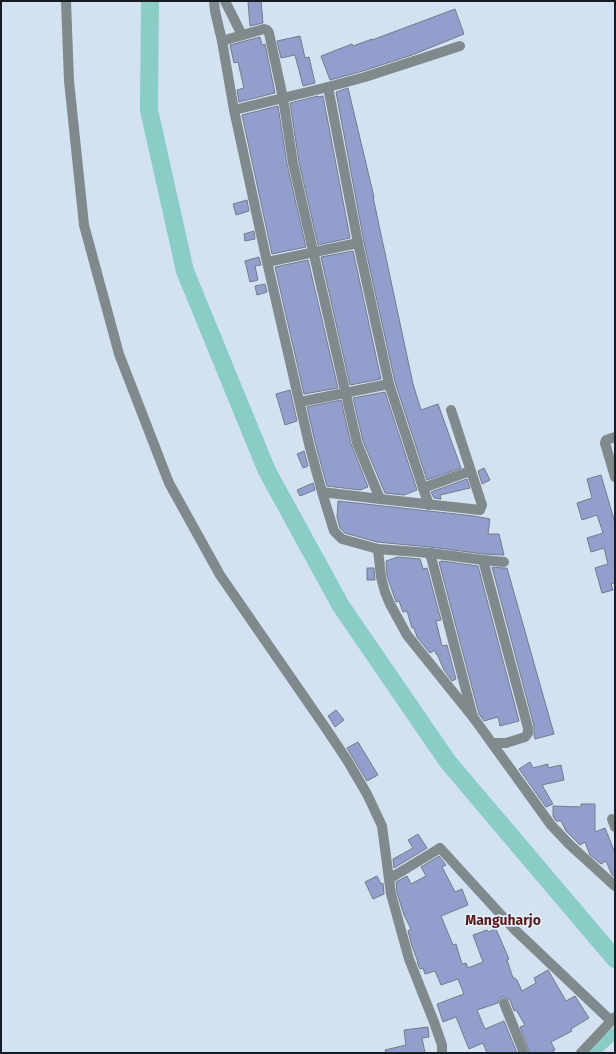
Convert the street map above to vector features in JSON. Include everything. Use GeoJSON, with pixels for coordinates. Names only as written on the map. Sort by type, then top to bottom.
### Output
{"type":"FeatureCollection","features":[{"type":"Feature","properties":{"kind":"street"},"geometry":{"type":"LineString","coordinates":[[66,1],[69,81],[84,226],[119,354],[169,483],[220,575],[325,727],[368,794],[382,826],[391,894],[409,959],[434,1022],[442,1045],[442,1053]]}},
{"type":"Feature","properties":{"kind":"street"},"geometry":{"type":"LineString","coordinates":[[214,1],[234,110],[267,262],[310,448],[334,531],[342,539],[378,549],[430,553],[504,562]]}},
{"type":"Feature","properties":{"kind":"street"},"geometry":{"type":"LineString","coordinates":[[225,1],[242,35]]}},
{"type":"Feature","properties":{"kind":"street"},"geometry":{"type":"LineString","coordinates":[[222,41],[264,29],[269,33],[283,98],[293,163],[345,393],[357,443],[380,499]]}},
{"type":"Feature","properties":{"kind":"street"},"geometry":{"type":"LineString","coordinates":[[234,110],[365,77],[460,46]]}},
{"type":"Feature","properties":{"kind":"street"},"geometry":{"type":"LineString","coordinates":[[328,87],[358,243],[389,384],[430,505]]}},
{"type":"Feature","properties":{"kind":"street"},"geometry":{"type":"LineString","coordinates":[[267,262],[358,243]]}},
{"type":"Feature","properties":{"kind":"street"},"geometry":{"type":"LineString","coordinates":[[300,402],[389,384]]}},
{"type":"Feature","properties":{"kind":"street"},"geometry":{"type":"LineString","coordinates":[[322,492],[480,510],[482,505],[451,410]]}},
{"type":"Feature","properties":{"kind":"street"},"geometry":{"type":"LineString","coordinates":[[615,437],[606,440],[605,443],[615,477]]}},
{"type":"Feature","properties":{"kind":"street"},"geometry":{"type":"LineString","coordinates":[[423,488],[470,471]]}},
{"type":"Feature","properties":{"kind":"street"},"geometry":{"type":"LineString","coordinates":[[378,549],[385,592],[407,635],[473,717],[551,825],[569,844],[615,886]]}},
{"type":"Feature","properties":{"kind":"street"},"geometry":{"type":"LineString","coordinates":[[430,553],[473,717]]}},
{"type":"Feature","properties":{"kind":"street"},"geometry":{"type":"LineString","coordinates":[[483,560],[528,728],[528,733],[525,737],[506,743],[492,743]]}},
{"type":"Feature","properties":{"kind":"street"},"geometry":{"type":"LineString","coordinates":[[389,879],[440,848],[514,929],[613,1019],[581,1053]]}},
{"type":"Feature","properties":{"kind":"street"},"geometry":{"type":"LineString","coordinates":[[504,1003],[524,1053]]}},
{"type":"Feature","properties":{"kind":"building"},"geometry":{"type":"Polygon","coordinates":[[[248,1],[261,1],[263,23],[250,26],[248,1]]]}},
{"type":"Feature","properties":{"kind":"building"},"geometry":{"type":"Polygon","coordinates":[[[455,9],[464,34],[412,55],[330,80],[321,56],[352,44],[353,46],[372,40],[455,9]]]}},
{"type":"Feature","properties":{"kind":"building"},"geometry":{"type":"Polygon","coordinates":[[[300,36],[305,58],[309,57],[315,83],[303,86],[295,55],[281,58],[277,41],[300,36]]]}},
{"type":"Feature","properties":{"kind":"building"},"geometry":{"type":"Polygon","coordinates":[[[260,37],[262,45],[265,44],[275,93],[239,102],[237,90],[244,88],[238,62],[234,63],[230,45],[260,37]]]}},
{"type":"Feature","properties":{"kind":"building"},"geometry":{"type":"Polygon","coordinates":[[[348,88],[374,197],[413,384],[421,410],[438,404],[461,468],[427,480],[395,382],[364,242],[336,92],[348,88]]]}},
{"type":"Feature","properties":{"kind":"building"},"geometry":{"type":"Polygon","coordinates":[[[323,96],[350,238],[318,245],[299,162],[290,103],[323,96]]]}},
{"type":"Feature","properties":{"kind":"building"},"geometry":{"type":"Polygon","coordinates":[[[278,106],[287,164],[306,247],[272,254],[242,115],[278,106]]]}},
{"type":"Feature","properties":{"kind":"building"},"geometry":{"type":"Polygon","coordinates":[[[247,200],[249,211],[236,215],[233,204],[247,200]]]}},
{"type":"Feature","properties":{"kind":"building"},"geometry":{"type":"Polygon","coordinates":[[[254,231],[255,239],[245,241],[244,234],[254,231]]]}},
{"type":"Feature","properties":{"kind":"building"},"geometry":{"type":"Polygon","coordinates":[[[353,251],[381,379],[350,385],[321,257],[353,251]]]}},
{"type":"Feature","properties":{"kind":"building"},"geometry":{"type":"Polygon","coordinates":[[[259,257],[261,265],[255,266],[258,280],[250,282],[245,261],[259,257]]]}},
{"type":"Feature","properties":{"kind":"building"},"geometry":{"type":"Polygon","coordinates":[[[308,260],[338,388],[304,394],[275,267],[308,260]]]}},
{"type":"Feature","properties":{"kind":"building"},"geometry":{"type":"Polygon","coordinates":[[[265,284],[267,292],[257,295],[255,286],[265,284]]]}},
{"type":"Feature","properties":{"kind":"building"},"geometry":{"type":"Polygon","coordinates":[[[290,390],[297,421],[285,425],[276,394],[290,390]]]}},
{"type":"Feature","properties":{"kind":"building"},"geometry":{"type":"Polygon","coordinates":[[[385,392],[417,490],[404,495],[385,493],[363,441],[353,398],[385,392]]]}},
{"type":"Feature","properties":{"kind":"building"},"geometry":{"type":"Polygon","coordinates":[[[341,400],[351,444],[368,487],[360,490],[327,486],[307,407],[341,400]]]}},
{"type":"Feature","properties":{"kind":"building"},"geometry":{"type":"Polygon","coordinates":[[[304,451],[308,466],[303,468],[297,454],[304,451]]]}},
{"type":"Feature","properties":{"kind":"building"},"geometry":{"type":"Polygon","coordinates":[[[484,468],[490,480],[482,484],[478,471],[484,468]]]}},
{"type":"Feature","properties":{"kind":"building"},"geometry":{"type":"Polygon","coordinates":[[[601,475],[615,523],[615,583],[611,584],[613,590],[602,593],[595,568],[608,564],[604,548],[591,552],[587,538],[603,533],[597,515],[582,520],[577,503],[592,498],[587,479],[601,475]]]}},
{"type":"Feature","properties":{"kind":"building"},"geometry":{"type":"Polygon","coordinates":[[[467,479],[470,488],[440,495],[441,499],[434,498],[431,492],[467,479]]]}},
{"type":"Feature","properties":{"kind":"building"},"geometry":{"type":"Polygon","coordinates":[[[313,483],[315,490],[300,496],[297,490],[313,483]]]}},
{"type":"Feature","properties":{"kind":"building"},"geometry":{"type":"Polygon","coordinates":[[[338,501],[490,519],[488,534],[499,534],[504,555],[377,542],[345,533],[340,528],[337,517],[338,501]]]}},
{"type":"Feature","properties":{"kind":"building"},"geometry":{"type":"Polygon","coordinates":[[[398,557],[420,559],[423,569],[427,568],[441,620],[436,621],[442,646],[447,645],[456,679],[452,681],[444,670],[435,650],[430,653],[417,637],[414,628],[412,628],[407,611],[403,612],[399,601],[396,602],[387,576],[386,561],[398,557]]]}},
{"type":"Feature","properties":{"kind":"building"},"geometry":{"type":"Polygon","coordinates":[[[442,561],[478,566],[519,721],[500,726],[498,717],[484,721],[479,714],[439,562],[442,561]]]}},
{"type":"Feature","properties":{"kind":"building"},"geometry":{"type":"Polygon","coordinates":[[[492,567],[507,568],[554,734],[535,739],[534,726],[492,567]]]}},
{"type":"Feature","properties":{"kind":"building"},"geometry":{"type":"Polygon","coordinates":[[[367,568],[374,568],[375,580],[367,580],[367,568]]]}},
{"type":"Feature","properties":{"kind":"building"},"geometry":{"type":"Polygon","coordinates":[[[336,710],[344,720],[335,727],[328,716],[336,710]]]}},
{"type":"Feature","properties":{"kind":"building"},"geometry":{"type":"Polygon","coordinates":[[[358,742],[378,775],[367,781],[347,748],[358,742]]]}},
{"type":"Feature","properties":{"kind":"building"},"geometry":{"type":"Polygon","coordinates":[[[530,762],[533,768],[548,764],[548,768],[561,765],[564,780],[542,785],[553,804],[546,807],[519,769],[530,762]]]}},
{"type":"Feature","properties":{"kind":"building"},"geometry":{"type":"Polygon","coordinates":[[[581,804],[595,804],[595,832],[605,828],[615,853],[615,877],[612,875],[606,861],[601,864],[590,855],[585,842],[580,845],[566,831],[561,821],[556,821],[553,816],[553,806],[581,807],[581,804]]]}},
{"type":"Feature","properties":{"kind":"building"},"geometry":{"type":"Polygon","coordinates":[[[418,834],[427,848],[394,868],[393,859],[413,848],[408,840],[418,834]]]}},
{"type":"Feature","properties":{"kind":"building"},"geometry":{"type":"Polygon","coordinates":[[[439,856],[446,865],[442,867],[455,892],[462,889],[468,905],[441,916],[453,945],[456,944],[462,964],[466,963],[468,968],[483,962],[473,935],[487,930],[488,932],[496,929],[509,959],[507,960],[513,978],[517,980],[522,991],[536,983],[534,978],[548,970],[566,1001],[575,996],[589,1018],[571,1029],[572,1031],[551,1042],[555,1050],[550,1053],[530,1053],[520,1027],[525,1025],[516,1010],[514,1011],[510,1000],[505,997],[499,999],[498,1003],[477,1010],[485,1029],[504,1021],[517,1053],[487,1053],[483,1043],[469,1049],[456,1017],[443,1022],[437,1004],[464,994],[458,979],[441,985],[435,971],[425,974],[423,968],[420,969],[408,931],[411,929],[404,915],[397,893],[396,882],[407,876],[411,884],[426,876],[421,867],[439,856]]]}},
{"type":"Feature","properties":{"kind":"building"},"geometry":{"type":"Polygon","coordinates":[[[377,876],[381,884],[383,883],[384,894],[373,899],[365,882],[377,876]]]}},
{"type":"Feature","properties":{"kind":"building"},"geometry":{"type":"Polygon","coordinates":[[[428,1027],[429,1037],[422,1038],[425,1053],[386,1053],[385,1050],[406,1045],[404,1030],[428,1027]]]}},
{"type":"Feature","properties":{"kind":"waterway"},"geometry":{"type":"LineString","coordinates":[[150,1],[149,110],[185,271],[267,471],[341,606],[448,762],[615,959]]}},
{"type":"Feature","properties":{"kind":"waterway"},"geometry":{"type":"LineString","coordinates":[[593,1053],[615,1033]]}},
{"type":"Feature","properties":{"kind":"district","name":"Manguharjo"},"geometry":{"type":"Point","coordinates":[503,920]}}]}
